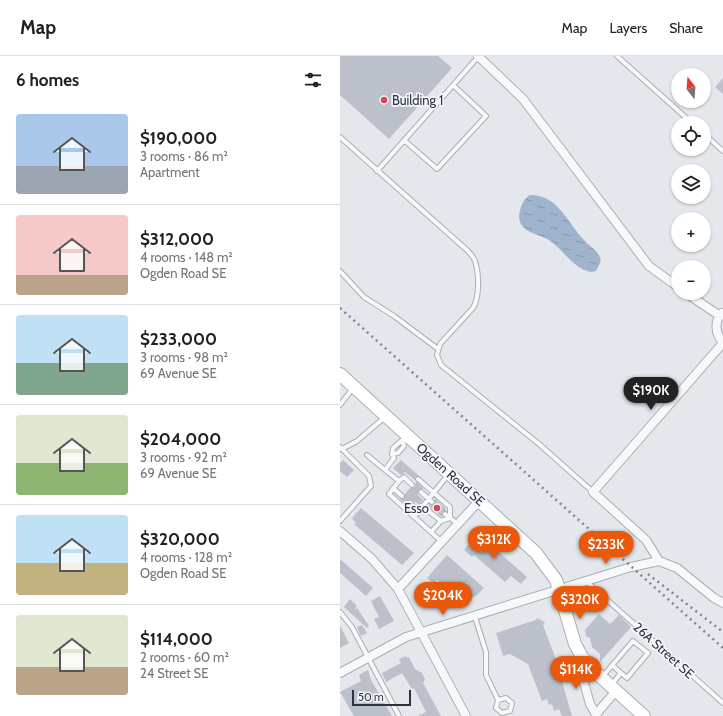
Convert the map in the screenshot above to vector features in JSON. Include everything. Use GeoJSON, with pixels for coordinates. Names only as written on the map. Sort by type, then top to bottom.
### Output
{"type":"FeatureCollection","features":[{"type":"Feature","properties":{"kind":"street"},"geometry":{"type":"LineString","coordinates":[[478,56],[508,82],[523,99],[649,266],[671,282]]}},
{"type":"Feature","properties":{"kind":"street"},"geometry":{"type":"LineString","coordinates":[[698,300],[721,314],[716,327],[717,334],[723,342],[593,492],[646,540],[659,560],[677,568],[714,598],[723,603]]}},
{"type":"Feature","properties":{"kind":"street","name":"Ogden Road SE"},"geometry":{"type":"LineString","coordinates":[[340,374],[387,415],[406,438],[450,472],[536,553],[550,570],[560,591],[572,633],[582,657],[609,685],[644,716]]}},
{"type":"Feature","properties":{"kind":"street"},"geometry":{"type":"LineString","coordinates":[[398,590],[480,500]]}},
{"type":"Feature","properties":{"kind":"street"},"geometry":{"type":"LineString","coordinates":[[340,531],[372,560],[398,590],[466,716]]}},
{"type":"Feature","properties":{"kind":"street"},"geometry":{"type":"LineString","coordinates":[[340,673],[396,642],[420,633],[659,560]]}},
{"type":"Feature","properties":{"kind":"street"},"geometry":{"type":"LineString","coordinates":[[582,657],[583,679],[590,704],[597,715]]}},
{"type":"Feature","properties":{"kind":"street"},"geometry":{"type":"LineString","coordinates":[[597,715],[609,685]]}},
{"type":"Feature","properties":{"kind":"lane"},"geometry":{"type":"LineString","coordinates":[[378,171],[478,56]]}},
{"type":"Feature","properties":{"kind":"lane"},"geometry":{"type":"LineString","coordinates":[[617,56],[684,116]]}},
{"type":"Feature","properties":{"kind":"lane"},"geometry":{"type":"LineString","coordinates":[[404,140],[437,169],[486,116],[453,85]]}},
{"type":"Feature","properties":{"kind":"lane"},"geometry":{"type":"LineString","coordinates":[[340,137],[468,251],[475,260],[477,280],[476,303],[440,344],[437,355],[441,366],[539,444],[593,492]]}},
{"type":"Feature","properties":{"kind":"lane"},"geometry":{"type":"LineString","coordinates":[[711,140],[723,151]]}},
{"type":"Feature","properties":{"kind":"lane"},"geometry":{"type":"LineString","coordinates":[[340,271],[364,297],[394,316],[438,349]]}},
{"type":"Feature","properties":{"kind":"lane"},"geometry":{"type":"LineString","coordinates":[[340,404],[354,387]]}},
{"type":"Feature","properties":{"kind":"lane"},"geometry":{"type":"LineString","coordinates":[[340,521],[371,486],[371,480],[341,448],[357,441],[387,415]]}},
{"type":"Feature","properties":{"kind":"lane"},"geometry":{"type":"LineString","coordinates":[[398,462],[393,456],[393,448],[398,442],[406,438]]}},
{"type":"Feature","properties":{"kind":"lane"},"geometry":{"type":"LineString","coordinates":[[385,470],[393,456],[404,446],[406,438]]}},
{"type":"Feature","properties":{"kind":"lane"},"geometry":{"type":"LineString","coordinates":[[366,455],[399,481]]}},
{"type":"Feature","properties":{"kind":"lane"},"geometry":{"type":"LineString","coordinates":[[414,516],[422,506],[430,500],[434,492],[450,472]]}},
{"type":"Feature","properties":{"kind":"lane"},"geometry":{"type":"LineString","coordinates":[[412,485],[404,477],[389,494],[442,542]]}},
{"type":"Feature","properties":{"kind":"lane"},"geometry":{"type":"LineString","coordinates":[[418,479],[450,507],[450,518]]}},
{"type":"Feature","properties":{"kind":"lane"},"geometry":{"type":"LineString","coordinates":[[394,488],[402,496]]}},
{"type":"Feature","properties":{"kind":"lane"},"geometry":{"type":"LineString","coordinates":[[421,492],[430,500]]}},
{"type":"Feature","properties":{"kind":"lane"},"geometry":{"type":"LineString","coordinates":[[413,506],[418,511]]}},
{"type":"Feature","properties":{"kind":"lane"},"geometry":{"type":"LineString","coordinates":[[422,506],[440,521]]}},
{"type":"Feature","properties":{"kind":"lane"},"geometry":{"type":"LineString","coordinates":[[445,514],[458,524]]}},
{"type":"Feature","properties":{"kind":"lane"},"geometry":{"type":"LineString","coordinates":[[431,532],[440,521],[450,518]]}},
{"type":"Feature","properties":{"kind":"lane","name":"26A Street SE"},"geometry":{"type":"LineString","coordinates":[[587,582],[723,702]]}},
{"type":"Feature","properties":{"kind":"lane"},"geometry":{"type":"LineString","coordinates":[[340,612],[352,627],[399,716]]}},
{"type":"Feature","properties":{"kind":"lane"},"geometry":{"type":"LineString","coordinates":[[475,617],[484,646],[486,675],[498,700]]}},
{"type":"Feature","properties":{"kind":"lane"},"geometry":{"type":"LineString","coordinates":[[609,685],[612,665],[634,641],[648,654],[627,678],[612,665]]}},
{"type":"Feature","properties":{"kind":"lane"},"geometry":{"type":"LineString","coordinates":[[609,685],[621,673]]}},
{"type":"Feature","properties":{"kind":"water"},"geometry":{"type":"Polygon","coordinates":[[[530,195],[540,196],[548,200],[562,211],[579,234],[599,255],[600,264],[596,271],[591,272],[580,268],[548,239],[525,229],[519,218],[520,210],[524,201],[530,195]]]}},
{"type":"Feature","properties":{"kind":"building","name":"Building 1"},"geometry":{"type":"Polygon","coordinates":[[[340,56],[438,56],[452,68],[389,139],[340,95],[340,56]]]}},
{"type":"Feature","properties":{"kind":"building"},"geometry":{"type":"Polygon","coordinates":[[[723,78],[723,94],[715,87],[723,78]]]}},
{"type":"Feature","properties":{"kind":"building"},"geometry":{"type":"Polygon","coordinates":[[[343,460],[354,470],[347,477],[340,471],[340,463],[343,460]]]}},
{"type":"Feature","properties":{"kind":"building"},"geometry":{"type":"Polygon","coordinates":[[[401,460],[419,476],[415,477],[416,481],[405,472],[401,475],[393,468],[401,460]]]}},
{"type":"Feature","properties":{"kind":"building"},"geometry":{"type":"Polygon","coordinates":[[[416,481],[424,489],[420,489],[418,492],[418,495],[423,500],[419,505],[416,502],[411,503],[411,509],[400,499],[404,499],[405,494],[410,488],[415,487],[416,481]]]}},
{"type":"Feature","properties":{"kind":"building"},"geometry":{"type":"Polygon","coordinates":[[[435,498],[446,509],[446,511],[442,512],[442,517],[428,506],[429,504],[434,505],[435,498]]]}},
{"type":"Feature","properties":{"kind":"building"},"geometry":{"type":"Polygon","coordinates":[[[361,508],[414,553],[402,565],[354,524],[356,523],[352,518],[361,508]]]}},
{"type":"Feature","properties":{"kind":"building"},"geometry":{"type":"Polygon","coordinates":[[[478,534],[527,577],[521,584],[511,576],[505,582],[474,555],[472,557],[464,550],[478,534]]]}},
{"type":"Feature","properties":{"kind":"building"},"geometry":{"type":"Polygon","coordinates":[[[447,555],[484,588],[476,596],[461,601],[437,580],[434,584],[427,578],[447,555]]]}},
{"type":"Feature","properties":{"kind":"building"},"geometry":{"type":"Polygon","coordinates":[[[340,559],[373,588],[366,596],[340,573],[340,559]]]}},
{"type":"Feature","properties":{"kind":"building"},"geometry":{"type":"Polygon","coordinates":[[[380,596],[394,621],[379,629],[374,619],[379,617],[371,601],[380,596]]]}},
{"type":"Feature","properties":{"kind":"building"},"geometry":{"type":"Polygon","coordinates":[[[350,599],[357,606],[354,610],[357,608],[369,626],[367,628],[344,607],[350,599]]]}},
{"type":"Feature","properties":{"kind":"building"},"geometry":{"type":"Polygon","coordinates":[[[599,614],[610,624],[619,615],[631,627],[600,662],[600,654],[592,647],[590,638],[586,636],[585,630],[599,614]]]}},
{"type":"Feature","properties":{"kind":"building"},"geometry":{"type":"Polygon","coordinates":[[[537,618],[545,622],[543,625],[554,654],[572,716],[562,716],[559,709],[554,711],[552,704],[549,705],[547,699],[542,701],[528,664],[510,654],[503,656],[496,633],[536,620],[537,618]]]}},
{"type":"Feature","properties":{"kind":"building"},"geometry":{"type":"Polygon","coordinates":[[[362,625],[367,633],[361,636],[357,627],[362,625]]]}},
{"type":"Feature","properties":{"kind":"building"},"geometry":{"type":"Polygon","coordinates":[[[340,626],[349,643],[340,648],[340,626]]]}},
{"type":"Feature","properties":{"kind":"building"},"geometry":{"type":"Polygon","coordinates":[[[406,656],[407,658],[409,657],[415,669],[422,673],[425,679],[423,683],[441,716],[418,716],[426,712],[414,688],[412,689],[402,673],[386,682],[382,673],[401,663],[399,659],[406,656]]]}},
{"type":"Feature","properties":{"kind":"building"},"geometry":{"type":"Polygon","coordinates":[[[368,670],[371,680],[392,716],[354,716],[340,692],[361,681],[359,675],[368,670]]]}},
{"type":"Feature","properties":{"kind":"railway"},"geometry":{"type":"LineString","coordinates":[[340,308],[723,648]]}},
{"type":"Feature","properties":{"kind":"railway"},"geometry":{"type":"LineString","coordinates":[[648,574],[723,632]]}},
{"type":"Feature","properties":{"kind":"place","name":"Building 1"},"geometry":{"type":"Point","coordinates":[384,100]}},
{"type":"Feature","properties":{"kind":"place","name":"Esso"},"geometry":{"type":"Point","coordinates":[437,508]}}]}
